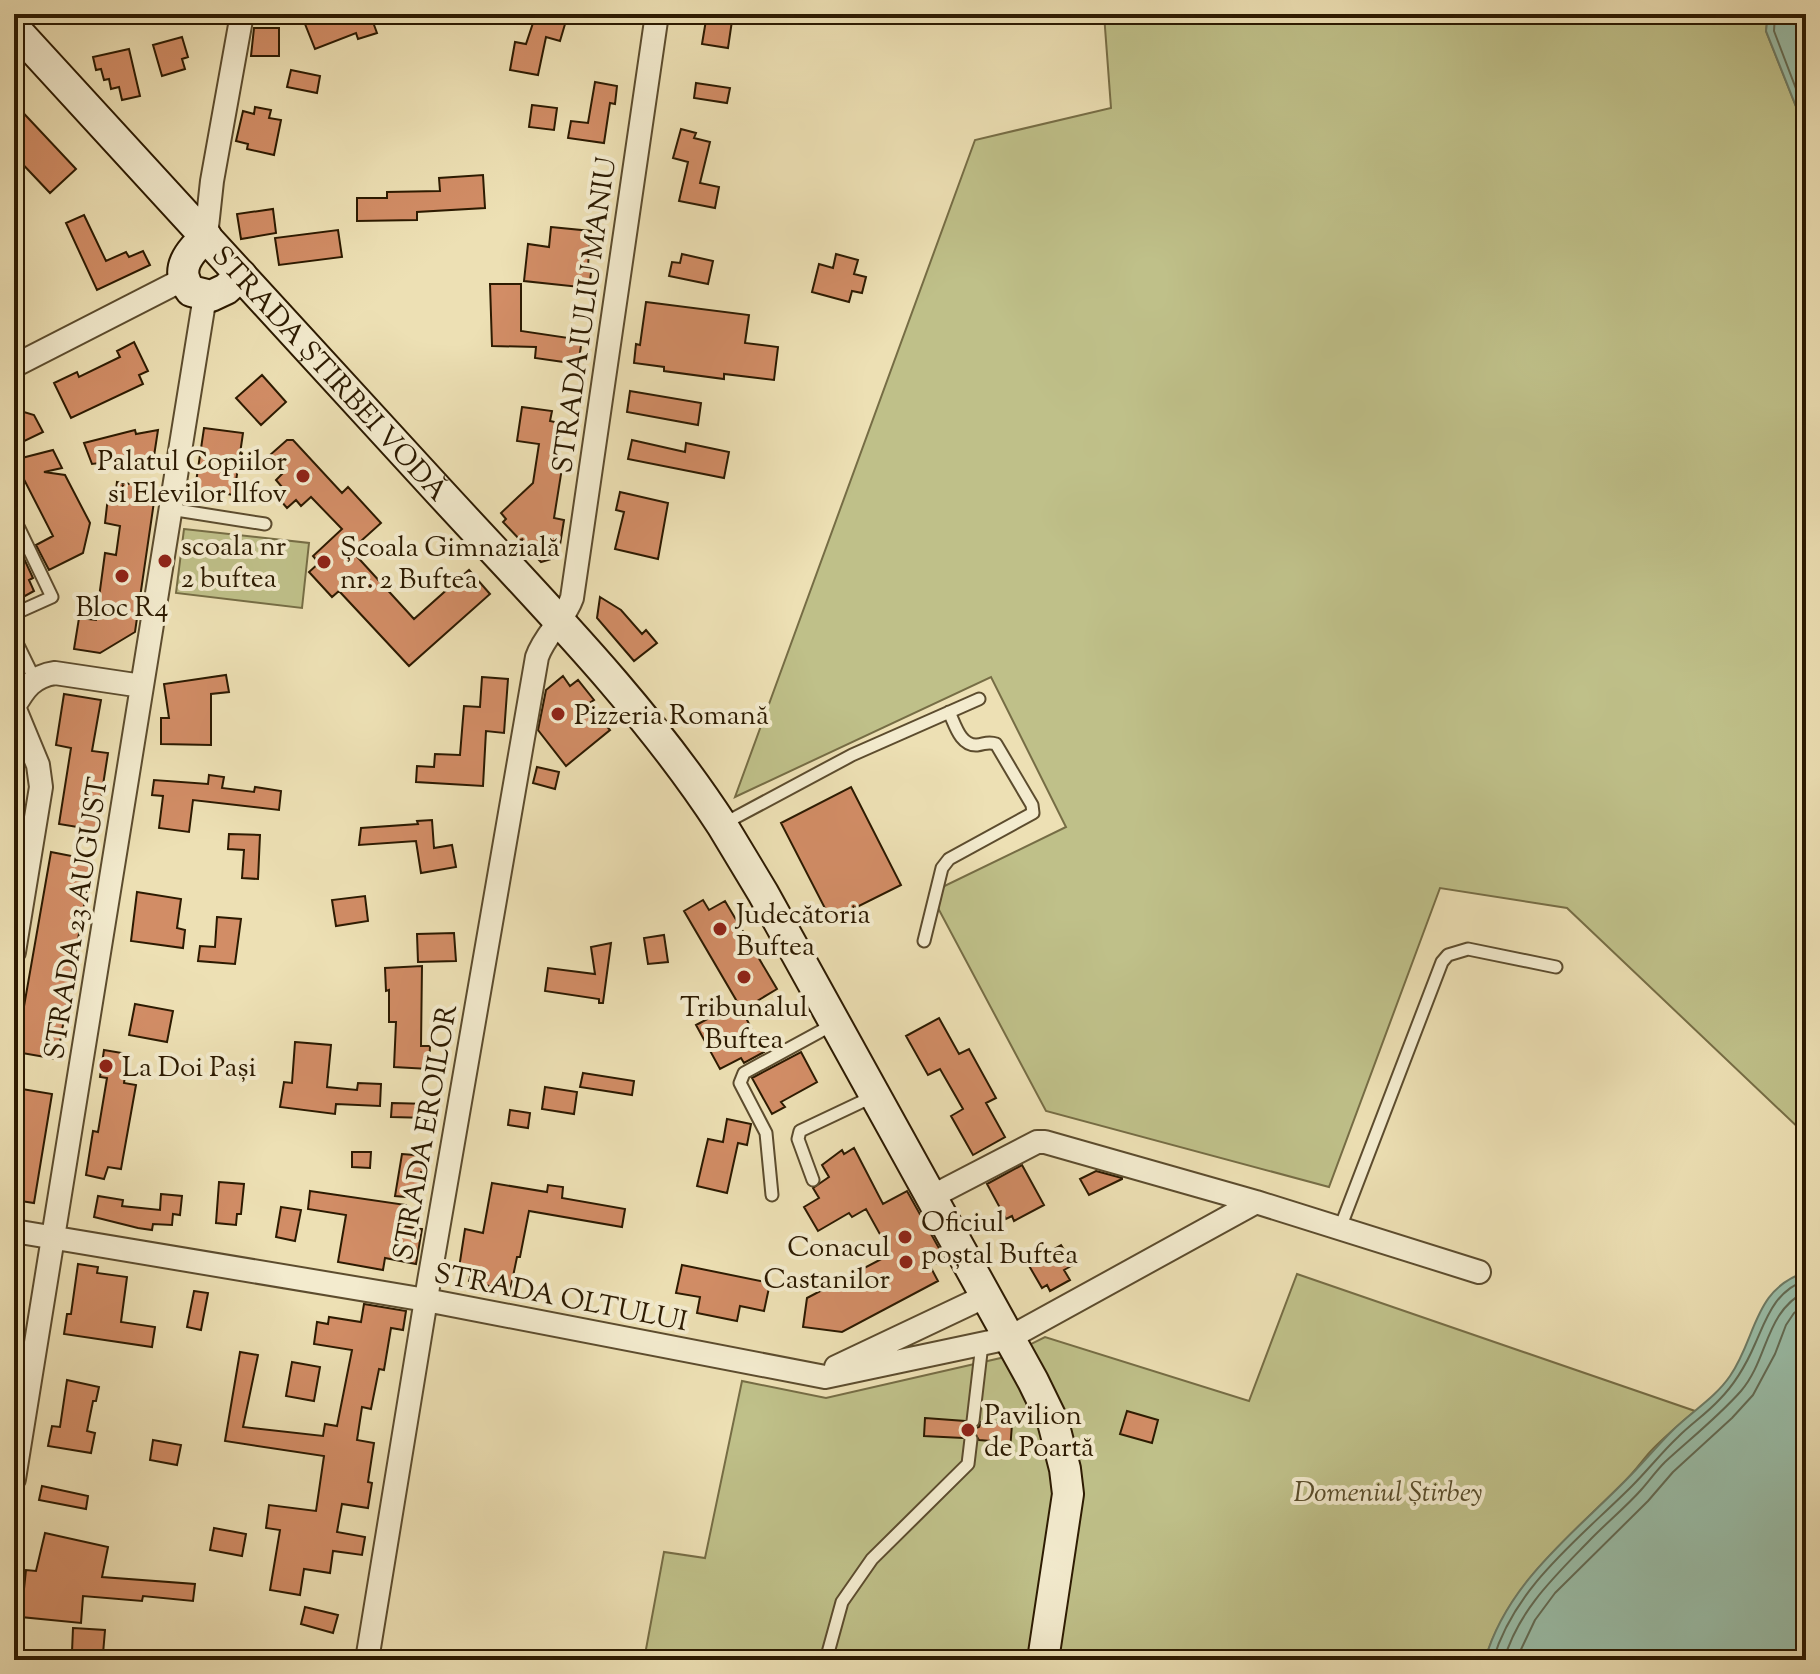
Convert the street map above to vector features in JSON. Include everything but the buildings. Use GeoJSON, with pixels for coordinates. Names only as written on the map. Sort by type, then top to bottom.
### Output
{"type":"FeatureCollection","features":[{"type":"Feature","properties":{"kind":"street"},"geometry":{"type":"LineString","coordinates":[[194,288],[184,264],[206,236],[214,168],[242,14]]}},
{"type":"Feature","properties":{"kind":"street","name":"STRADA IULIU MANIU"},"geometry":{"type":"LineString","coordinates":[[560,623],[572,598],[657,14]]}},
{"type":"Feature","properties":{"kind":"street","name":"STRADA ȘTIRBEI VODĂ"},"geometry":{"type":"LineString","coordinates":[[14,28],[560,623],[696,784],[722,825],[986,1296],[995,1341],[1053,1422],[1068,1494],[1043,1660]]}},
{"type":"Feature","properties":{"kind":"street"},"geometry":{"type":"LineString","coordinates":[[16,361],[194,288],[219,294],[241,275]]}},
{"type":"Feature","properties":{"kind":"street","name":"STRADA 23 AUGUST"},"geometry":{"type":"LineString","coordinates":[[14,1479],[17,1444],[54,1237],[170,509],[194,288]]}},
{"type":"Feature","properties":{"kind":"street","name":"STRADA EROILOR"},"geometry":{"type":"LineString","coordinates":[[367,1660],[537,657],[549,633],[560,623]]}},
{"type":"Feature","properties":{"kind":"street"},"geometry":{"type":"LineString","coordinates":[[14,952],[41,787],[38,765],[14,707],[26,687],[55,673],[142,686]]}},
{"type":"Feature","properties":{"kind":"street"},"geometry":{"type":"LineString","coordinates":[[931,1197],[1037,1142],[1045,1142],[1256,1202],[1479,1272]]}},
{"type":"Feature","properties":{"kind":"street","name":"STRADA OLTULUI"},"geometry":{"type":"LineString","coordinates":[[14,1231],[426,1300],[812,1375],[833,1376],[995,1341],[1256,1202]]}},
{"type":"Feature","properties":{"kind":"street"},"geometry":{"type":"LineString","coordinates":[[812,1375],[986,1296]]}},
{"type":"Feature","properties":{"kind":"lane"},"geometry":{"type":"LineString","coordinates":[[170,509],[265,524]]}},
{"type":"Feature","properties":{"kind":"lane"},"geometry":{"type":"LineString","coordinates":[[14,518],[52,597],[14,614]]}},
{"type":"Feature","properties":{"kind":"lane"},"geometry":{"type":"LineString","coordinates":[[14,637],[35,680]]}},
{"type":"Feature","properties":{"kind":"lane"},"geometry":{"type":"LineString","coordinates":[[722,825],[852,755],[979,699]]}},
{"type":"Feature","properties":{"kind":"lane"},"geometry":{"type":"LineString","coordinates":[[924,941],[942,868],[949,859],[1033,813],[1032,805],[996,744],[990,742],[974,746],[967,743],[949,712]]}},
{"type":"Feature","properties":{"kind":"lane"},"geometry":{"type":"LineString","coordinates":[[1340,1228],[1442,962],[1448,955],[1468,949],[1556,967]]}},
{"type":"Feature","properties":{"kind":"lane"},"geometry":{"type":"LineString","coordinates":[[772,1195],[766,1133],[740,1083],[741,1077],[835,1023]]}},
{"type":"Feature","properties":{"kind":"lane"},"geometry":{"type":"LineString","coordinates":[[813,1180],[798,1139],[800,1131],[875,1095]]}},
{"type":"Feature","properties":{"kind":"lane"},"geometry":{"type":"LineString","coordinates":[[973,1421],[995,1341]]}},
{"type":"Feature","properties":{"kind":"lane"},"geometry":{"type":"LineString","coordinates":[[826,1660],[842,1602],[872,1559],[968,1464],[971,1439]]}},
{"type":"Feature","properties":{"kind":"green space"},"geometry":{"type":"Polygon","coordinates":[[[1104,14],[1768,14],[1766,31],[1797,109],[1806,159],[1806,1135],[1567,908],[1440,888],[1329,1187],[1046,1111],[930,893],[1066,827],[991,677],[735,797],[975,140],[1111,108],[1104,14]]]}},
{"type":"Feature","properties":{"kind":"green space"},"geometry":{"type":"Polygon","coordinates":[[[184,529],[309,543],[302,608],[176,593],[184,529]]]}},
{"type":"Feature","properties":{"kind":"green space","name":"Domeniul Știrbey"},"geometry":{"type":"Polygon","coordinates":[[[1297,1274],[1695,1411],[1655,1446],[1525,1584],[1495,1632],[1485,1660],[644,1660],[664,1552],[705,1558],[742,1381],[826,1398],[1005,1357],[1045,1337],[1249,1401],[1297,1274]]]}},
{"type":"Feature","properties":{"kind":"water"},"geometry":{"type":"Polygon","coordinates":[[[1768,14],[1806,14],[1806,159],[1797,109],[1766,31],[1768,14]]]}},
{"type":"Feature","properties":{"kind":"water"},"geometry":{"type":"Polygon","coordinates":[[[1806,1272],[1806,1660],[1485,1660],[1495,1632],[1525,1584],[1672,1431],[1724,1384],[1739,1361],[1766,1302],[1789,1280],[1806,1272]]]}},
{"type":"Feature","properties":{"kind":"place","name":"Palatul Copiilor si Elevilor Ilfov"},"geometry":{"type":"Point","coordinates":[303,476]}},
{"type":"Feature","properties":{"kind":"place","name":"scoala nr 2 buftea"},"geometry":{"type":"Point","coordinates":[165,561]}},
{"type":"Feature","properties":{"kind":"place","name":"Școala Gimnazială nr. 2 Buftea"},"geometry":{"type":"Point","coordinates":[324,562]}},
{"type":"Feature","properties":{"kind":"place","name":"Bloc R4"},"geometry":{"type":"Point","coordinates":[122,576]}},
{"type":"Feature","properties":{"kind":"place","name":"Pizzeria Romană"},"geometry":{"type":"Point","coordinates":[558,714]}},
{"type":"Feature","properties":{"kind":"place","name":"Judecătoria Buftea"},"geometry":{"type":"Point","coordinates":[720,929]}},
{"type":"Feature","properties":{"kind":"place","name":"Tribunalul Buftea"},"geometry":{"type":"Point","coordinates":[744,977]}},
{"type":"Feature","properties":{"kind":"place","name":"La Doi Pași"},"geometry":{"type":"Point","coordinates":[106,1066]}},
{"type":"Feature","properties":{"kind":"place","name":"Oficiul poștal Buftea"},"geometry":{"type":"Point","coordinates":[905,1237]}},
{"type":"Feature","properties":{"kind":"place","name":"Conacul Castanilor"},"geometry":{"type":"Point","coordinates":[906,1262]}},
{"type":"Feature","properties":{"kind":"place","name":"Pavilion de Poartă"},"geometry":{"type":"Point","coordinates":[968,1430]}}]}
